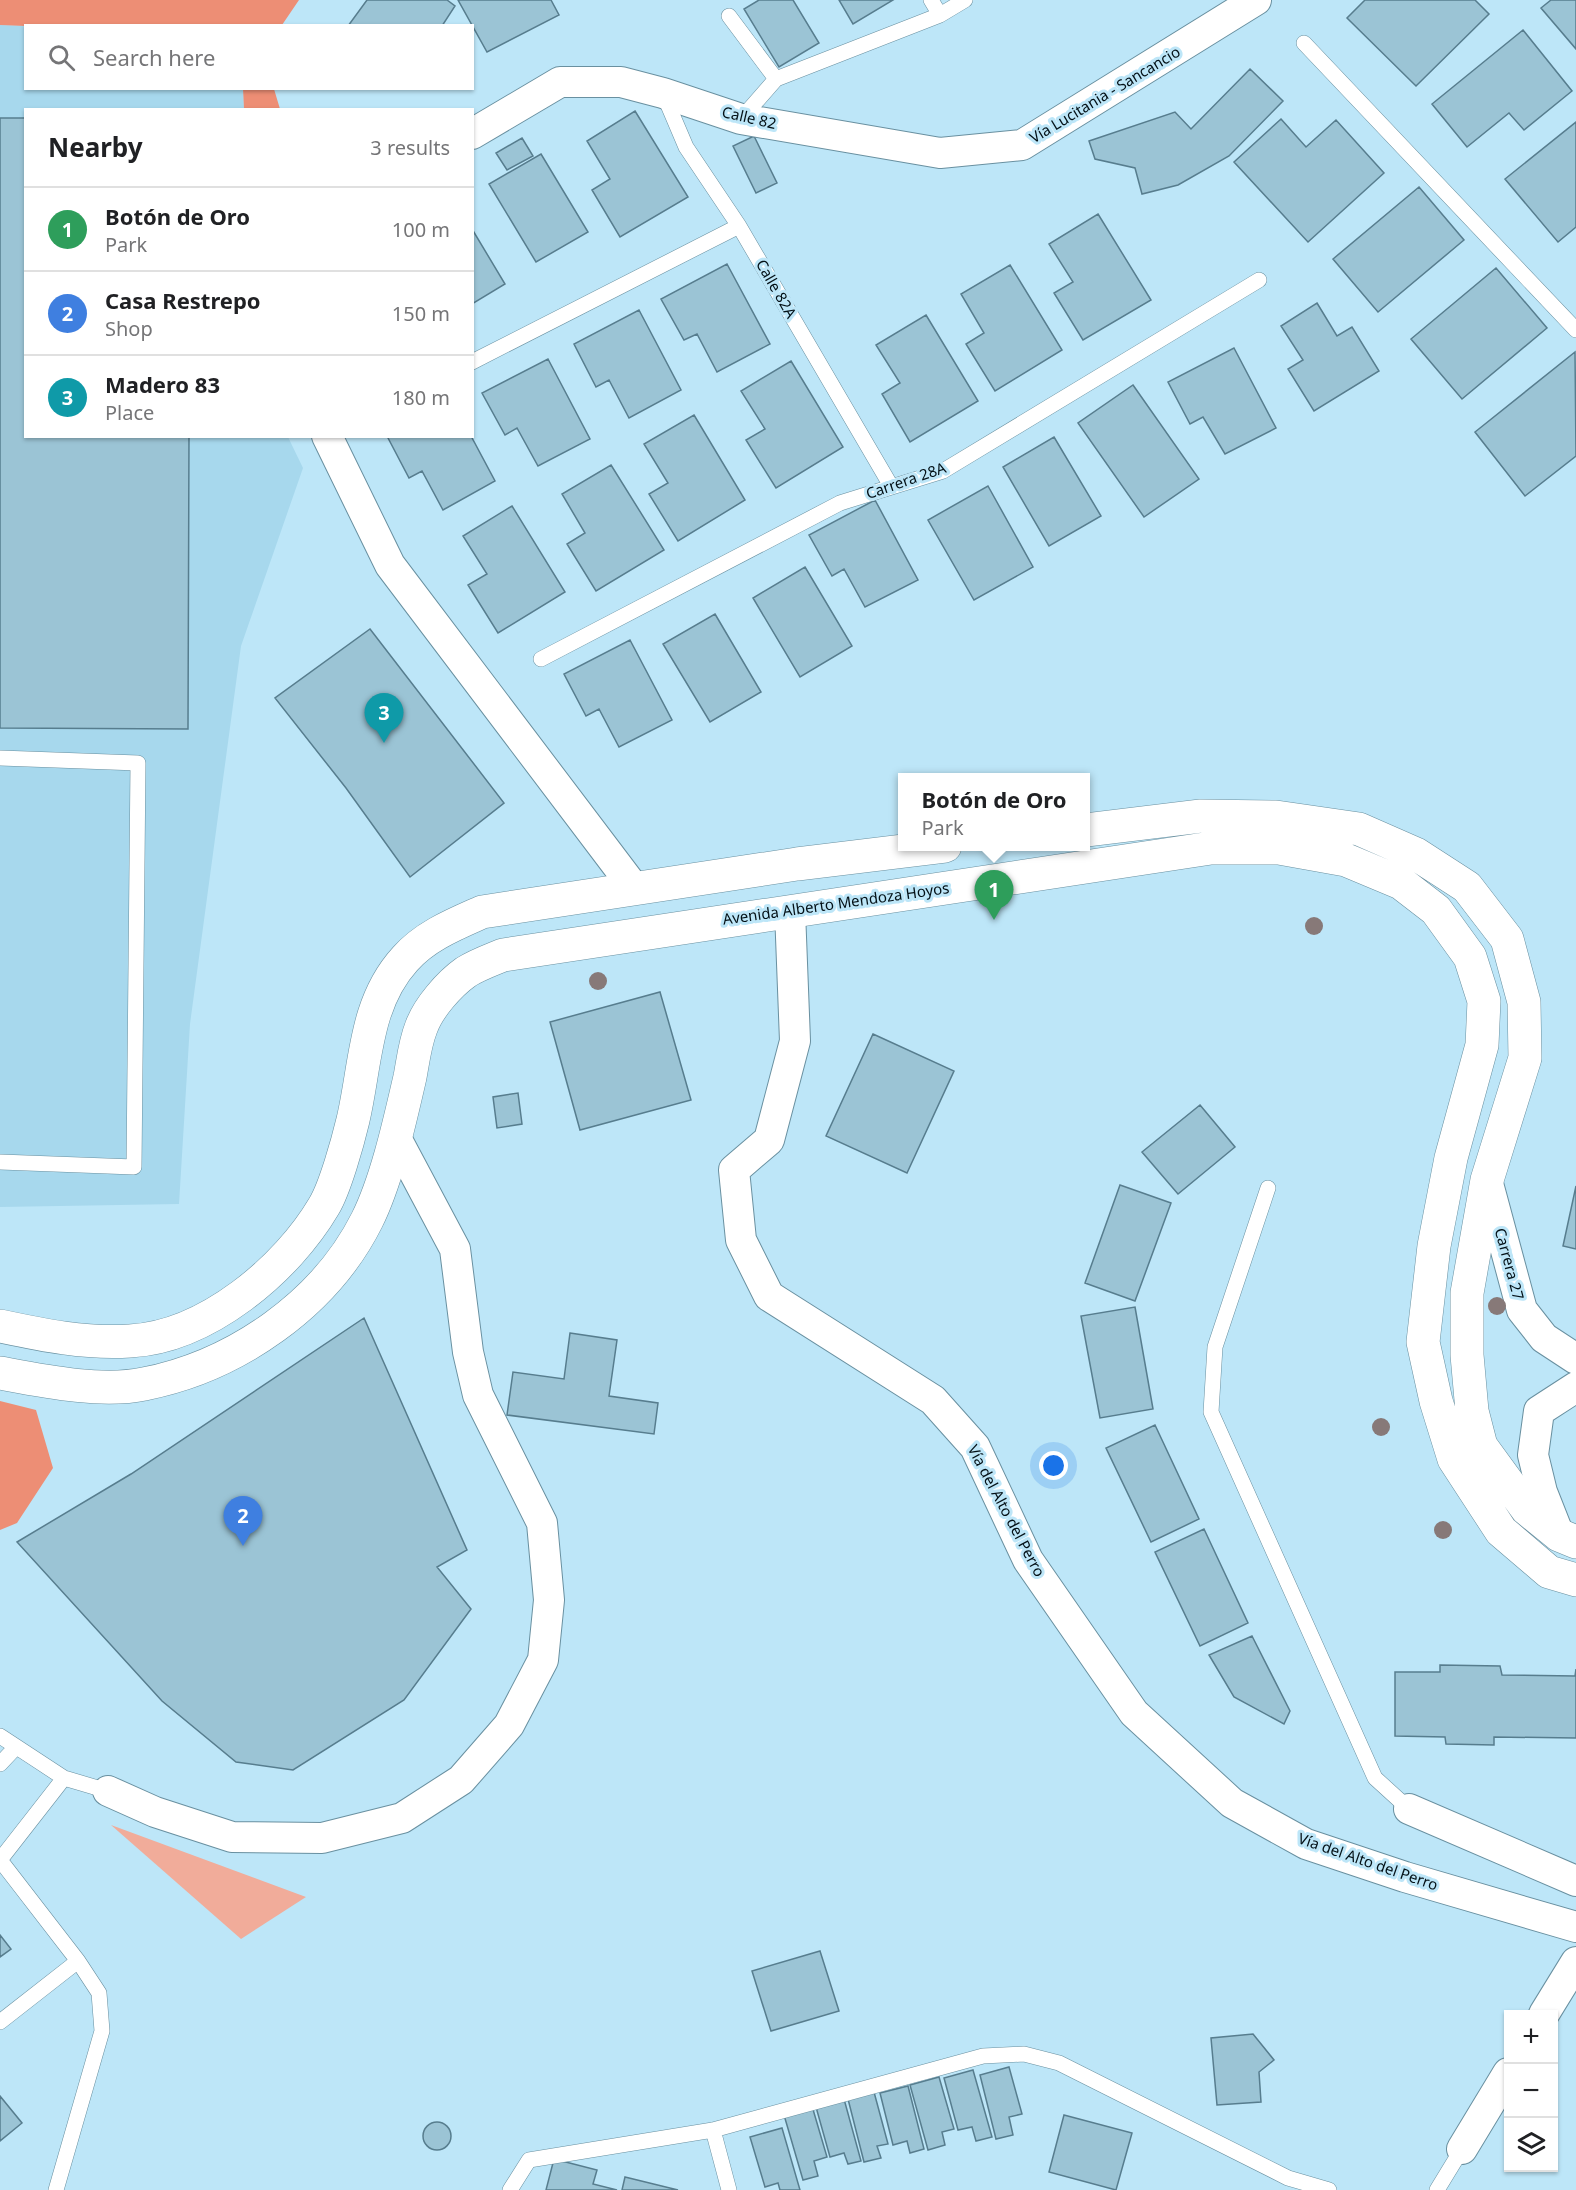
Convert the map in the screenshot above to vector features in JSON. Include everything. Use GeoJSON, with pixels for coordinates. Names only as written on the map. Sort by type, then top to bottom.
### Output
{"type":"FeatureCollection","features":[{"type":"Feature","properties":{"kind":"main road"},"geometry":{"type":"LineString","coordinates":[[1090,830],[1201,816],[1276,818],[1359,830],[1416,854],[1467,887],[1507,939],[1524,1002],[1525,1058],[1487,1180],[1467,1293],[1467,1355],[1472,1411],[1481,1446],[1527,1509],[1568,1538]]}},
{"type":"Feature","properties":{"kind":"main road","name":"Avenida Alberto Mendoza Hoyos"},"geometry":{"type":"LineString","coordinates":[[0,1373],[87,1386],[143,1385],[182,1374],[236,1352],[292,1315],[335,1272],[368,1220],[396,1138],[421,1027],[441,996],[466,972],[503,955],[1211,848],[1280,848],[1346,860],[1401,883],[1436,910],[1470,957],[1484,1001],[1482,1045],[1451,1158],[1434,1246],[1424,1342],[1436,1401],[1454,1459],[1501,1531],[1550,1572],[1576,1580]]}},
{"type":"Feature","properties":{"kind":"main road"},"geometry":{"type":"LineString","coordinates":[[0,1326],[90,1341],[132,1341],[171,1332],[209,1316],[254,1287],[295,1248],[326,1204],[353,1121],[369,1028],[382,995],[405,958],[442,930],[482,912],[797,864],[904,851]]}},
{"type":"Feature","properties":{"kind":"street","name":"Vía Lucitania - Sancancio"},"geometry":{"type":"LineString","coordinates":[[940,153],[1022,145],[1256,0]]}},
{"type":"Feature","properties":{"kind":"street","name":"Calle 82"},"geometry":{"type":"LineString","coordinates":[[474,133],[560,82],[621,82],[663,93],[741,119],[940,153]]}},
{"type":"Feature","properties":{"kind":"street"},"geometry":{"type":"LineString","coordinates":[[328,438],[390,565],[635,889]]}},
{"type":"Feature","properties":{"kind":"street","name":"Vía del Alto del Perro"},"geometry":{"type":"LineString","coordinates":[[790,911],[795,1041],[769,1140],[734,1170],[741,1240],[769,1296],[933,1400],[975,1447],[1028,1560],[1134,1713],[1232,1803],[1306,1844],[1405,1877],[1576,1927]]}},
{"type":"Feature","properties":{"kind":"street"},"geometry":{"type":"LineString","coordinates":[[108,1791],[154,1812],[232,1837],[322,1838],[402,1818],[461,1780],[509,1725],[543,1660],[549,1600],[542,1523],[478,1395],[468,1352],[455,1249],[396,1138]]}},
{"type":"Feature","properties":{"kind":"street","name":"Carrera 27"},"geometry":{"type":"LineString","coordinates":[[1487,1180],[1522,1310],[1544,1338],[1576,1359]]}},
{"type":"Feature","properties":{"kind":"street"},"geometry":{"type":"LineString","coordinates":[[1568,1538],[1542,1492],[1533,1455],[1539,1411],[1576,1387]]}},
{"type":"Feature","properties":{"kind":"street"},"geometry":{"type":"LineString","coordinates":[[1408,1809],[1576,1881]]}},
{"type":"Feature","properties":{"kind":"street"},"geometry":{"type":"LineString","coordinates":[[1546,2010],[1576,1962]]}},
{"type":"Feature","properties":{"kind":"street"},"geometry":{"type":"LineString","coordinates":[[1462,2149],[1504,2081]]}},
{"type":"Feature","properties":{"kind":"lane"},"geometry":{"type":"LineString","coordinates":[[932,0],[940,15]]}},
{"type":"Feature","properties":{"kind":"lane"},"geometry":{"type":"LineString","coordinates":[[741,119],[776,79],[940,15],[965,0]]}},
{"type":"Feature","properties":{"kind":"lane"},"geometry":{"type":"LineString","coordinates":[[729,16],[776,79]]}},
{"type":"Feature","properties":{"kind":"lane"},"geometry":{"type":"LineString","coordinates":[[1304,43],[1576,330]]}},
{"type":"Feature","properties":{"kind":"lane","name":"Calle 82A"},"geometry":{"type":"LineString","coordinates":[[663,93],[686,147],[739,226],[891,486]]}},
{"type":"Feature","properties":{"kind":"lane"},"geometry":{"type":"LineString","coordinates":[[474,361],[739,226]]}},
{"type":"Feature","properties":{"kind":"lane","name":"Carrera 28A"},"geometry":{"type":"LineString","coordinates":[[541,659],[840,503],[943,471],[1259,280]]}},
{"type":"Feature","properties":{"kind":"lane"},"geometry":{"type":"LineString","coordinates":[[0,758],[138,763],[134,1167],[0,1162]]}},
{"type":"Feature","properties":{"kind":"lane"},"geometry":{"type":"LineString","coordinates":[[1268,1188],[1215,1347],[1211,1412],[1374,1778],[1408,1809]]}},
{"type":"Feature","properties":{"kind":"lane"},"geometry":{"type":"LineString","coordinates":[[0,1736],[64,1778],[108,1791]]}},
{"type":"Feature","properties":{"kind":"lane"},"geometry":{"type":"LineString","coordinates":[[0,1764],[16,1747]]}},
{"type":"Feature","properties":{"kind":"lane"},"geometry":{"type":"LineString","coordinates":[[56,2190],[102,2031],[99,1993],[78,1961],[0,1860],[64,1778]]}},
{"type":"Feature","properties":{"kind":"lane"},"geometry":{"type":"LineString","coordinates":[[0,2022],[78,1961]]}},
{"type":"Feature","properties":{"kind":"lane"},"geometry":{"type":"LineString","coordinates":[[510,2190],[529,2160],[713,2130],[983,2056],[1024,2054],[1059,2063],[1288,2178],[1329,2190]]}},
{"type":"Feature","properties":{"kind":"lane"},"geometry":{"type":"LineString","coordinates":[[713,2130],[729,2190]]}},
{"type":"Feature","properties":{"kind":"lane"},"geometry":{"type":"LineString","coordinates":[[1437,2190],[1462,2149]]}},
{"type":"Feature","properties":{"kind":"shaded area"},"geometry":{"type":"Polygon","coordinates":[[[0,0],[299,0],[283,24],[0,25],[0,0]]]}},
{"type":"Feature","properties":{"kind":"shaded area"},"geometry":{"type":"Polygon","coordinates":[[[0,25],[24,26],[24,90],[243,90],[244,108],[24,108],[24,438],[288,438],[303,468],[241,646],[190,1024],[179,1204],[0,1207],[0,25]]]}},
{"type":"Feature","properties":{"kind":"shaded area"},"geometry":{"type":"Polygon","coordinates":[[[243,90],[274,90],[280,108],[244,108],[243,90]]]}},
{"type":"Feature","properties":{"kind":"shaded area"},"geometry":{"type":"Polygon","coordinates":[[[0,1401],[36,1410],[53,1468],[17,1523],[0,1530],[0,1401]]]}},
{"type":"Feature","properties":{"kind":"shaded area"},"geometry":{"type":"Polygon","coordinates":[[[111,1825],[306,1897],[241,1939],[111,1825]]]}},
{"type":"Feature","properties":{"kind":"building"},"geometry":{"type":"Polygon","coordinates":[[[367,0],[447,0],[455,6],[443,24],[349,24],[367,0]]]}},
{"type":"Feature","properties":{"kind":"building"},"geometry":{"type":"Polygon","coordinates":[[[458,0],[551,0],[559,15],[487,52],[474,29],[474,24],[471,24],[458,0]]]}},
{"type":"Feature","properties":{"kind":"building"},"geometry":{"type":"Polygon","coordinates":[[[759,0],[793,0],[819,43],[779,67],[744,9],[759,0]]]}},
{"type":"Feature","properties":{"kind":"building"},"geometry":{"type":"Polygon","coordinates":[[[839,0],[893,0],[853,24],[839,0]]]}},
{"type":"Feature","properties":{"kind":"building"},"geometry":{"type":"Polygon","coordinates":[[[1365,0],[1475,0],[1489,14],[1416,86],[1347,18],[1365,0]]]}},
{"type":"Feature","properties":{"kind":"building"},"geometry":{"type":"Polygon","coordinates":[[[1551,0],[1576,0],[1576,49],[1541,8],[1551,0]]]}},
{"type":"Feature","properties":{"kind":"building"},"geometry":{"type":"Polygon","coordinates":[[[1523,30],[1572,91],[1524,130],[1509,113],[1467,147],[1432,104],[1523,30]]]}},
{"type":"Feature","properties":{"kind":"building"},"geometry":{"type":"Polygon","coordinates":[[[1250,69],[1283,101],[1229,156],[1178,185],[1142,194],[1135,168],[1095,159],[1089,141],[1175,112],[1191,129],[1250,69]]]}},
{"type":"Feature","properties":{"kind":"building"},"geometry":{"type":"Polygon","coordinates":[[[635,111],[688,197],[620,237],[592,190],[610,179],[587,141],[635,111]]]}},
{"type":"Feature","properties":{"kind":"building"},"geometry":{"type":"Polygon","coordinates":[[[0,118],[24,118],[24,438],[189,438],[188,729],[0,728],[0,118]]]}},
{"type":"Feature","properties":{"kind":"building"},"geometry":{"type":"Polygon","coordinates":[[[1281,119],[1306,147],[1336,120],[1384,173],[1308,242],[1234,162],[1281,119]]]}},
{"type":"Feature","properties":{"kind":"building"},"geometry":{"type":"Polygon","coordinates":[[[1576,122],[1576,227],[1558,242],[1505,179],[1576,122]]]}},
{"type":"Feature","properties":{"kind":"building"},"geometry":{"type":"Polygon","coordinates":[[[754,136],[777,183],[756,193],[733,146],[754,136]]]}},
{"type":"Feature","properties":{"kind":"building"},"geometry":{"type":"Polygon","coordinates":[[[522,138],[533,156],[507,170],[496,153],[522,138]]]}},
{"type":"Feature","properties":{"kind":"building"},"geometry":{"type":"Polygon","coordinates":[[[541,154],[588,232],[536,262],[489,184],[541,154]]]}},
{"type":"Feature","properties":{"kind":"building"},"geometry":{"type":"Polygon","coordinates":[[[1419,187],[1464,240],[1378,312],[1333,259],[1419,187]]]}},
{"type":"Feature","properties":{"kind":"building"},"geometry":{"type":"Polygon","coordinates":[[[1098,214],[1151,300],[1083,340],[1054,293],[1073,282],[1049,244],[1098,214]]]}},
{"type":"Feature","properties":{"kind":"building"},"geometry":{"type":"Polygon","coordinates":[[[474,232],[505,284],[474,303],[474,232]]]}},
{"type":"Feature","properties":{"kind":"building"},"geometry":{"type":"Polygon","coordinates":[[[727,264],[770,344],[717,372],[697,334],[684,340],[661,299],[727,264]]]}},
{"type":"Feature","properties":{"kind":"building"},"geometry":{"type":"Polygon","coordinates":[[[1010,265],[1062,350],[995,391],[966,344],[984,333],[961,294],[1010,265]]]}},
{"type":"Feature","properties":{"kind":"building"},"geometry":{"type":"Polygon","coordinates":[[[1496,268],[1547,328],[1462,399],[1411,339],[1496,268]]]}},
{"type":"Feature","properties":{"kind":"building"},"geometry":{"type":"Polygon","coordinates":[[[1317,303],[1337,336],[1352,327],[1379,371],[1314,411],[1288,369],[1303,360],[1281,326],[1317,303]]]}},
{"type":"Feature","properties":{"kind":"building"},"geometry":{"type":"Polygon","coordinates":[[[639,310],[681,390],[629,418],[609,380],[596,387],[574,344],[639,310]]]}},
{"type":"Feature","properties":{"kind":"building"},"geometry":{"type":"Polygon","coordinates":[[[926,315],[978,401],[910,442],[882,394],[900,383],[876,345],[926,315]]]}},
{"type":"Feature","properties":{"kind":"building"},"geometry":{"type":"Polygon","coordinates":[[[1234,348],[1276,428],[1225,454],[1203,417],[1190,424],[1168,382],[1234,348]]]}},
{"type":"Feature","properties":{"kind":"building"},"geometry":{"type":"Polygon","coordinates":[[[1575,352],[1576,456],[1525,496],[1475,432],[1575,352]]]}},
{"type":"Feature","properties":{"kind":"building"},"geometry":{"type":"Polygon","coordinates":[[[548,359],[590,439],[538,466],[517,428],[505,435],[482,393],[548,359]]]}},
{"type":"Feature","properties":{"kind":"building"},"geometry":{"type":"Polygon","coordinates":[[[791,361],[843,447],[776,488],[746,440],[765,429],[741,391],[791,361]]]}},
{"type":"Feature","properties":{"kind":"building"},"geometry":{"type":"Polygon","coordinates":[[[1133,385],[1199,479],[1144,517],[1078,423],[1133,385]]]}},
{"type":"Feature","properties":{"kind":"building"},"geometry":{"type":"Polygon","coordinates":[[[694,415],[745,500],[678,541],[649,494],[668,483],[644,444],[694,415]]]}},
{"type":"Feature","properties":{"kind":"building"},"geometry":{"type":"Polygon","coordinates":[[[1054,437],[1101,516],[1049,546],[1003,467],[1054,437]]]}},
{"type":"Feature","properties":{"kind":"building"},"geometry":{"type":"Polygon","coordinates":[[[388,438],[472,438],[495,481],[443,510],[422,471],[409,478],[388,438]]]}},
{"type":"Feature","properties":{"kind":"building"},"geometry":{"type":"Polygon","coordinates":[[[611,465],[664,550],[596,591],[567,544],[585,533],[562,494],[611,465]]]}},
{"type":"Feature","properties":{"kind":"building"},"geometry":{"type":"Polygon","coordinates":[[[988,486],[1033,567],[974,600],[928,520],[988,486]]]}},
{"type":"Feature","properties":{"kind":"building"},"geometry":{"type":"Polygon","coordinates":[[[875,500],[918,580],[865,607],[844,569],[832,576],[809,535],[875,500]]]}},
{"type":"Feature","properties":{"kind":"building"},"geometry":{"type":"Polygon","coordinates":[[[512,506],[565,592],[498,633],[468,585],[487,574],[463,536],[512,506]]]}},
{"type":"Feature","properties":{"kind":"building"},"geometry":{"type":"Polygon","coordinates":[[[805,567],[852,646],[800,677],[753,598],[805,567]]]}},
{"type":"Feature","properties":{"kind":"building"},"geometry":{"type":"Polygon","coordinates":[[[715,614],[761,692],[710,722],[663,644],[715,614]]]}},
{"type":"Feature","properties":{"kind":"building"},"geometry":{"type":"Polygon","coordinates":[[[370,629],[504,803],[410,877],[346,788],[275,698],[370,629]]]}},
{"type":"Feature","properties":{"kind":"building"},"geometry":{"type":"Polygon","coordinates":[[[630,640],[672,720],[619,747],[599,709],[586,716],[564,674],[630,640]]]}},
{"type":"Feature","properties":{"kind":"building"},"geometry":{"type":"Polygon","coordinates":[[[660,992],[691,1100],[580,1130],[550,1022],[660,992]]]}},
{"type":"Feature","properties":{"kind":"building"},"geometry":{"type":"Polygon","coordinates":[[[873,1034],[954,1071],[907,1173],[826,1136],[873,1034]]]}},
{"type":"Feature","properties":{"kind":"building"},"geometry":{"type":"Polygon","coordinates":[[[518,1093],[522,1124],[497,1128],[493,1097],[518,1093]]]}},
{"type":"Feature","properties":{"kind":"building"},"geometry":{"type":"Polygon","coordinates":[[[1200,1105],[1235,1147],[1178,1194],[1142,1152],[1200,1105]]]}},
{"type":"Feature","properties":{"kind":"building"},"geometry":{"type":"Polygon","coordinates":[[[1120,1185],[1171,1203],[1135,1301],[1085,1283],[1120,1185]]]}},
{"type":"Feature","properties":{"kind":"building"},"geometry":{"type":"Polygon","coordinates":[[[1576,1186],[1576,1249],[1563,1246],[1576,1186]]]}},
{"type":"Feature","properties":{"kind":"building"},"geometry":{"type":"Polygon","coordinates":[[[1135,1307],[1153,1409],[1100,1418],[1081,1316],[1135,1307]]]}},
{"type":"Feature","properties":{"kind":"building"},"geometry":{"type":"Polygon","coordinates":[[[364,1318],[467,1550],[437,1567],[471,1609],[404,1700],[293,1770],[236,1762],[162,1701],[17,1542],[131,1474],[364,1318]]]}},
{"type":"Feature","properties":{"kind":"building"},"geometry":{"type":"Polygon","coordinates":[[[570,1333],[617,1340],[609,1396],[658,1403],[654,1434],[507,1415],[513,1372],[564,1379],[570,1333]]]}},
{"type":"Feature","properties":{"kind":"building"},"geometry":{"type":"Polygon","coordinates":[[[1155,1425],[1199,1519],[1151,1542],[1106,1448],[1155,1425]]]}},
{"type":"Feature","properties":{"kind":"building"},"geometry":{"type":"Polygon","coordinates":[[[1204,1529],[1248,1623],[1200,1646],[1155,1552],[1204,1529]]]}},
{"type":"Feature","properties":{"kind":"building"},"geometry":{"type":"Polygon","coordinates":[[[1252,1636],[1290,1711],[1284,1724],[1234,1697],[1209,1655],[1252,1636]]]}},
{"type":"Feature","properties":{"kind":"building"},"geometry":{"type":"Polygon","coordinates":[[[1440,1665],[1500,1666],[1502,1675],[1575,1676],[1576,1669],[1576,1738],[1494,1737],[1494,1745],[1446,1744],[1445,1737],[1395,1736],[1395,1672],[1440,1672],[1440,1665]]]}},
{"type":"Feature","properties":{"kind":"building"},"geometry":{"type":"Polygon","coordinates":[[[0,1935],[11,1949],[0,1957],[0,1935]]]}},
{"type":"Feature","properties":{"kind":"building"},"geometry":{"type":"Polygon","coordinates":[[[820,1951],[839,2011],[771,2031],[752,1971],[820,1951]]]}},
{"type":"Feature","properties":{"kind":"building"},"geometry":{"type":"Polygon","coordinates":[[[1253,2034],[1274,2060],[1259,2072],[1261,2102],[1217,2105],[1211,2038],[1253,2034]]]}},
{"type":"Feature","properties":{"kind":"building"},"geometry":{"type":"Polygon","coordinates":[[[1009,2067],[1022,2114],[1009,2117],[1013,2135],[996,2139],[980,2075],[1009,2067]]]}},
{"type":"Feature","properties":{"kind":"building"},"geometry":{"type":"Polygon","coordinates":[[[973,2070],[992,2137],[976,2141],[972,2127],[958,2130],[944,2078],[973,2070]]]}},
{"type":"Feature","properties":{"kind":"building"},"geometry":{"type":"Polygon","coordinates":[[[939,2077],[954,2129],[942,2132],[945,2145],[928,2150],[910,2085],[939,2077]]]}},
{"type":"Feature","properties":{"kind":"building"},"geometry":{"type":"Polygon","coordinates":[[[908,2086],[924,2149],[910,2153],[907,2141],[893,2145],[880,2093],[908,2086]]]}},
{"type":"Feature","properties":{"kind":"building"},"geometry":{"type":"Polygon","coordinates":[[[874,2092],[888,2144],[877,2146],[881,2158],[864,2162],[848,2099],[874,2092]]]}},
{"type":"Feature","properties":{"kind":"building"},"geometry":{"type":"Polygon","coordinates":[[[0,2096],[22,2123],[0,2141],[0,2096]]]}},
{"type":"Feature","properties":{"kind":"building"},"geometry":{"type":"Polygon","coordinates":[[[844,2099],[861,2161],[848,2164],[844,2153],[830,2157],[816,2107],[844,2099]]]}},
{"type":"Feature","properties":{"kind":"building"},"geometry":{"type":"Polygon","coordinates":[[[812,2106],[827,2157],[814,2161],[818,2176],[803,2180],[784,2115],[812,2106]]]}},
{"type":"Feature","properties":{"kind":"building"},"geometry":{"type":"Polygon","coordinates":[[[1064,2115],[1132,2133],[1116,2190],[1049,2172],[1064,2115]]]}},
{"type":"Feature","properties":{"kind":"building"},"geometry":{"type":"Polygon","coordinates":[[[437,2122],[447,2126],[451,2136],[447,2146],[437,2150],[427,2146],[423,2136],[427,2126],[437,2122]]]}},
{"type":"Feature","properties":{"kind":"building"},"geometry":{"type":"Polygon","coordinates":[[[782,2128],[800,2190],[780,2190],[778,2183],[765,2187],[750,2137],[782,2128]]]}},
{"type":"Feature","properties":{"kind":"building"},"geometry":{"type":"Polygon","coordinates":[[[554,2159],[597,2170],[593,2184],[617,2190],[546,2190],[554,2159]]]}},
{"type":"Feature","properties":{"kind":"building"},"geometry":{"type":"Polygon","coordinates":[[[625,2177],[678,2190],[622,2190],[625,2177]]]}},
{"type":"Feature","properties":{"kind":"place","name":"Madero 83"},"geometry":{"type":"Point","coordinates":[384,743]}},
{"type":"Feature","properties":{"kind":"place","name":"Botón de Oro"},"geometry":{"type":"Point","coordinates":[994,920]}},
{"type":"Feature","properties":{"kind":"place","name":"Casa Restrepo"},"geometry":{"type":"Point","coordinates":[243,1546]}}]}
